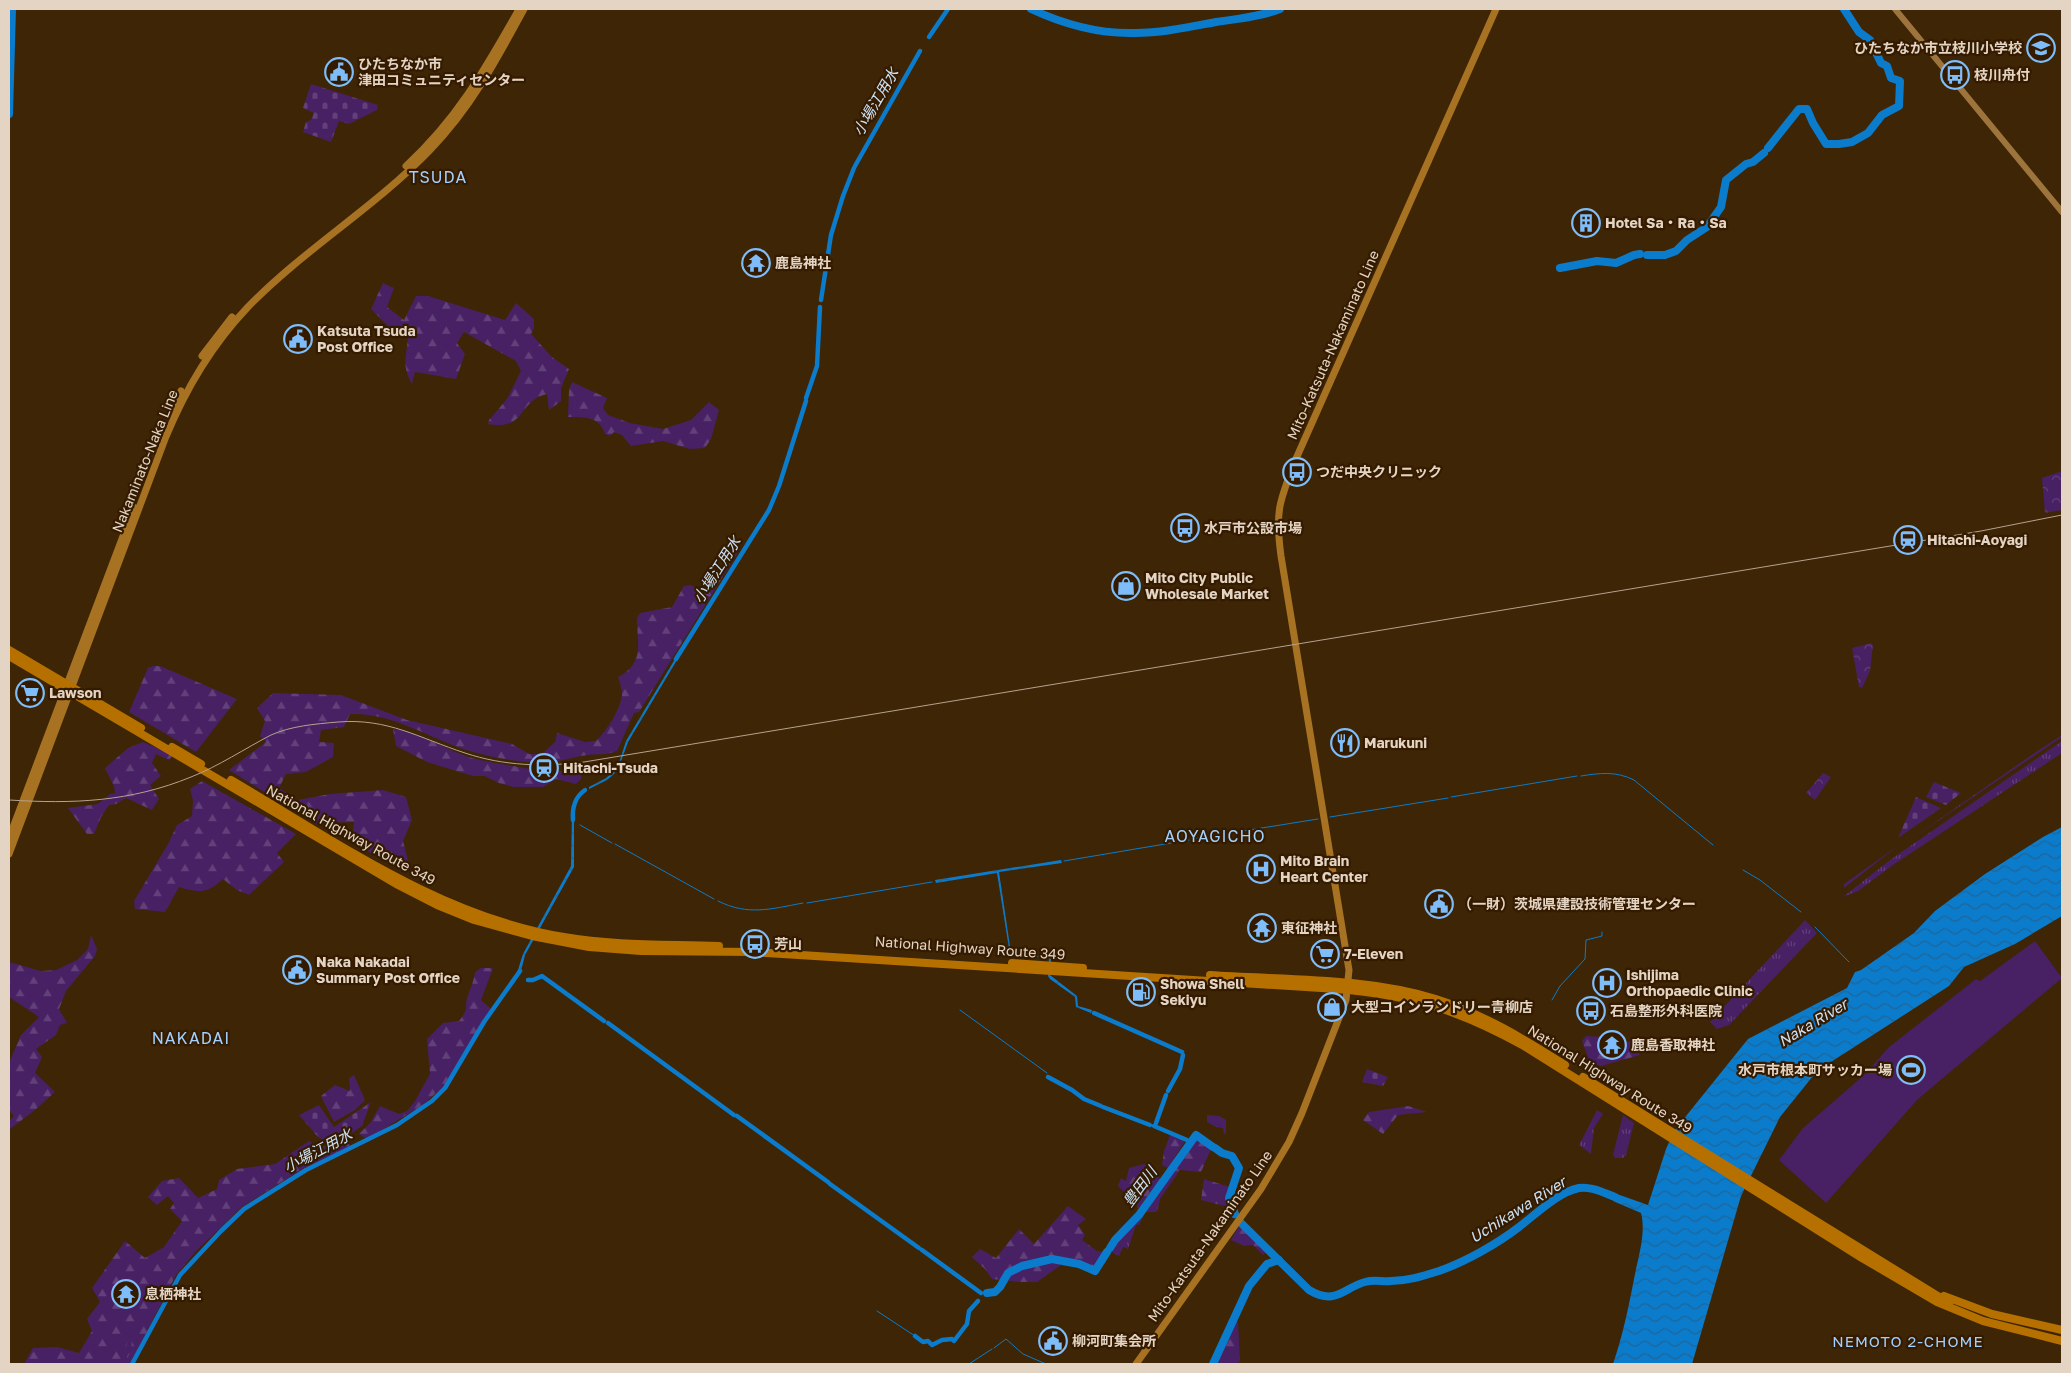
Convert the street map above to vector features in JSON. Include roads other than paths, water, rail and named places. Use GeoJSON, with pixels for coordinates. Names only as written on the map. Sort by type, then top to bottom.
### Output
{"type":"FeatureCollection","features":[{"type":"Feature","properties":{"kind":"highway","name":"National Highway Route 349"},"geometry":{"type":"LineString","coordinates":[[9,650],[68,688]]}},
{"type":"Feature","properties":{"kind":"highway","name":"National Highway Route 349"},"geometry":{"type":"LineString","coordinates":[[9,656],[68,688],[203,767],[391,881],[437,905],[503,929],[563,943],[628,950],[752,952],[1349,987],[1407,992],[1436,999],[1471,1012],[1533,1045],[1649,1121],[1956,1311],[1984,1321],[2062,1341]]}},
{"type":"Feature","properties":{"kind":"highway","name":"National Highway Route 349"},"geometry":{"type":"LineString","coordinates":[[1920,1289],[1949,1303],[2001,1321],[2062,1336]]}},
{"type":"Feature","properties":{"kind":"highway","name":"National Highway Route 349"},"geometry":{"type":"LineString","coordinates":[[1920,1289],[1992,1314],[2062,1330]]}},
{"type":"Feature","properties":{"kind":"main road","name":"Nakaminato-Naka Line"},"geometry":{"type":"LineString","coordinates":[[9,838],[29,792],[165,426],[181,392],[200,359],[222,330],[251,298],[406,166],[445,127],[475,86],[519,9]]}},
{"type":"Feature","properties":{"kind":"main road","name":"Nakaminato-Naka Line"},"geometry":{"type":"LineString","coordinates":[[68,688],[171,424],[184,395],[205,360],[232,325],[257,298],[419,161],[450,129],[487,76],[524,9]]}},
{"type":"Feature","properties":{"kind":"main road","name":"Mito-Katsuta-Nakaminato Line"},"geometry":{"type":"LineString","coordinates":[[1136,1364],[1261,1189],[1280,1159],[1302,1113],[1345,1004],[1349,987],[1348,966],[1277,530],[1278,508],[1284,486],[1496,9]]}},
{"type":"Feature","properties":{"kind":"main road"},"geometry":{"type":"LineString","coordinates":[[1896,9],[2062,212]]}},
{"type":"Feature","properties":{"kind":"main road","name":"Nakaminato-Naka Line"},"geometry":{"type":"LineString","coordinates":[[9,854],[22,810]]}},
{"type":"Feature","properties":{"kind":"water"},"geometry":{"type":"Polygon","coordinates":[[[678,654],[680,655],[628,742],[620,764],[614,774],[607,780],[589,789],[589,787],[612,773],[619,763],[626,741],[678,654]]]}},
{"type":"Feature","properties":{"kind":"water"},"geometry":{"type":"Polygon","coordinates":[[[572,814],[574,814],[574,867],[525,955],[520,975],[517,973],[523,954],[571,866],[572,814]]]}},
{"type":"Feature","properties":{"kind":"water","name":"Naka River"},"geometry":{"type":"Polygon","coordinates":[[[2062,827],[2062,916],[2015,944],[1964,967],[1949,986],[1817,1071],[1780,1117],[1741,1196],[1692,1364],[1613,1364],[1628,1308],[1643,1228],[1641,1213],[1613,1201],[1617,1194],[1648,1205],[1666,1149],[1674,1131],[1748,1039],[1847,988],[1855,972],[1861,970],[1914,933],[1935,911],[1985,874],[2062,827]]]}},
{"type":"Feature","properties":{"kind":"water"},"geometry":{"type":"Polygon","coordinates":[[[1061,860],[1062,863],[999,872],[1011,953],[1051,957],[1050,975],[1077,996],[1078,1006],[1092,1010],[1091,1013],[1076,1007],[1075,997],[1050,979],[1048,976],[1049,958],[1010,955],[997,873],[936,883],[935,880],[1061,860]]]}},
{"type":"Feature","properties":{"kind":"waterway"},"geometry":{"type":"LineString","coordinates":[[9,114],[12,9]]}},
{"type":"Feature","properties":{"kind":"waterway","name":"小場江用水"},"geometry":{"type":"LineString","coordinates":[[929,37],[948,9]]}},
{"type":"Feature","properties":{"kind":"waterway"},"geometry":{"type":"LineString","coordinates":[[1031,9],[1082,27],[1122,33],[1176,29],[1256,16],[1280,9]]}},
{"type":"Feature","properties":{"kind":"waterway"},"geometry":{"type":"LineString","coordinates":[[1768,148],[1799,109],[1807,109],[1826,144],[1839,144],[1852,142],[1868,133],[1882,115],[1899,106],[1900,81],[1891,78],[1887,66],[1881,63],[1870,40],[1859,32],[1844,9]]}},
{"type":"Feature","properties":{"kind":"waterway","name":"小場江用水"},"geometry":{"type":"LineString","coordinates":[[855,166],[920,51]]}},
{"type":"Feature","properties":{"kind":"waterway"},"geometry":{"type":"LineString","coordinates":[[1647,255],[1665,255],[1676,251],[1687,240],[1707,227],[1721,207],[1726,180],[1764,153]]}},
{"type":"Feature","properties":{"kind":"waterway","name":"小場江用水"},"geometry":{"type":"LineString","coordinates":[[821,300],[831,235],[854,168]]}},
{"type":"Feature","properties":{"kind":"waterway"},"geometry":{"type":"LineString","coordinates":[[1560,268],[1597,261],[1616,263],[1640,254]]}},
{"type":"Feature","properties":{"kind":"waterway","name":"小場江用水"},"geometry":{"type":"LineString","coordinates":[[806,398],[817,366],[820,307]]}},
{"type":"Feature","properties":{"kind":"waterway","name":"小場江用水"},"geometry":{"type":"LineString","coordinates":[[676,659],[769,510],[779,486],[806,401]]}},
{"type":"Feature","properties":{"kind":"waterway"},"geometry":{"type":"LineString","coordinates":[[1581,776],[1608,774],[1621,775],[1634,780],[1713,845]]}},
{"type":"Feature","properties":{"kind":"waterway"},"geometry":{"type":"LineString","coordinates":[[1451,797],[1577,776]]}},
{"type":"Feature","properties":{"kind":"waterway","name":"小場江用水"},"geometry":{"type":"LineString","coordinates":[[573,820],[575,803],[585,790]]}},
{"type":"Feature","properties":{"kind":"waterway"},"geometry":{"type":"LineString","coordinates":[[1330,817],[1448,798]]}},
{"type":"Feature","properties":{"kind":"waterway"},"geometry":{"type":"LineString","coordinates":[[1193,839],[1318,819]]}},
{"type":"Feature","properties":{"kind":"waterway"},"geometry":{"type":"LineString","coordinates":[[580,825],[612,843]]}},
{"type":"Feature","properties":{"kind":"waterway"},"geometry":{"type":"LineString","coordinates":[[1064,861],[1189,840]]}},
{"type":"Feature","properties":{"kind":"waterway"},"geometry":{"type":"LineString","coordinates":[[615,844],[714,899]]}},
{"type":"Feature","properties":{"kind":"waterway"},"geometry":{"type":"LineString","coordinates":[[1743,870],[1760,880],[1801,912]]}},
{"type":"Feature","properties":{"kind":"waterway"},"geometry":{"type":"LineString","coordinates":[[807,903],[932,882]]}},
{"type":"Feature","properties":{"kind":"waterway"},"geometry":{"type":"LineString","coordinates":[[718,901],[729,906],[750,910],[770,909],[803,903]]}},
{"type":"Feature","properties":{"kind":"waterway"},"geometry":{"type":"LineString","coordinates":[[1815,927],[1849,962]]}},
{"type":"Feature","properties":{"kind":"waterway"},"geometry":{"type":"LineString","coordinates":[[1552,1000],[1560,986],[1585,959],[1586,940],[1602,936],[1602,932]]}},
{"type":"Feature","properties":{"kind":"waterway","name":"小場江用水"},"geometry":{"type":"LineString","coordinates":[[132,1364],[180,1275],[221,1231],[244,1209],[306,1170],[397,1125],[432,1101],[445,1088],[484,1022],[520,971]]}},
{"type":"Feature","properties":{"kind":"waterway"},"geometry":{"type":"LineString","coordinates":[[528,980],[542,976],[604,1021]]}},
{"type":"Feature","properties":{"kind":"waterway"},"geometry":{"type":"LineString","coordinates":[[960,1010],[1047,1073]]}},
{"type":"Feature","properties":{"kind":"waterway"},"geometry":{"type":"LineString","coordinates":[[1094,1013],[1182,1052]]}},
{"type":"Feature","properties":{"kind":"waterway"},"geometry":{"type":"LineString","coordinates":[[608,1023],[734,1115]]}},
{"type":"Feature","properties":{"kind":"waterway"},"geometry":{"type":"LineString","coordinates":[[1168,1091],[1180,1069],[1183,1055]]}},
{"type":"Feature","properties":{"kind":"waterway"},"geometry":{"type":"LineString","coordinates":[[1048,1077],[1084,1099],[1101,1106]]}},
{"type":"Feature","properties":{"kind":"waterway"},"geometry":{"type":"LineString","coordinates":[[1156,1123],[1166,1095]]}},
{"type":"Feature","properties":{"kind":"waterway"},"geometry":{"type":"LineString","coordinates":[[1103,1107],[1150,1125]]}},
{"type":"Feature","properties":{"kind":"waterway"},"geometry":{"type":"LineString","coordinates":[[737,1116],[828,1182]]}},
{"type":"Feature","properties":{"kind":"waterway"},"geometry":{"type":"LineString","coordinates":[[1154,1126],[1187,1140]]}},
{"type":"Feature","properties":{"kind":"waterway","name":"豊田川"},"geometry":{"type":"LineString","coordinates":[[1110,1248],[1115,1240],[1139,1215],[1196,1135],[1213,1147]]}},
{"type":"Feature","properties":{"kind":"waterway"},"geometry":{"type":"LineString","coordinates":[[1215,1148],[1222,1153],[1232,1156],[1239,1168],[1229,1198],[1235,1214]]}},
{"type":"Feature","properties":{"kind":"waterway"},"geometry":{"type":"LineString","coordinates":[[830,1184],[919,1248]]}},
{"type":"Feature","properties":{"kind":"waterway","name":"Uchikawa River"},"geometry":{"type":"LineString","coordinates":[[1241,1223],[1309,1290],[1318,1294],[1333,1296],[1365,1282],[1409,1279],[1439,1271],[1459,1263],[1501,1240],[1539,1210],[1571,1190],[1588,1188],[1615,1197]]}},
{"type":"Feature","properties":{"kind":"waterway"},"geometry":{"type":"LineString","coordinates":[[922,1250],[981,1293]]}},
{"type":"Feature","properties":{"kind":"waterway","name":"豊田川"},"geometry":{"type":"LineString","coordinates":[[987,1293],[995,1292],[1008,1273],[1022,1266],[1052,1259],[1079,1264],[1095,1271],[1107,1252]]}},
{"type":"Feature","properties":{"kind":"waterway"},"geometry":{"type":"LineString","coordinates":[[1213,1364],[1249,1286],[1267,1264],[1279,1260]]}},
{"type":"Feature","properties":{"kind":"waterway"},"geometry":{"type":"LineString","coordinates":[[915,1336],[923,1342],[928,1341],[932,1345],[942,1340],[952,1339],[954,1341],[967,1324],[969,1311],[978,1301]]}},
{"type":"Feature","properties":{"kind":"waterway"},"geometry":{"type":"LineString","coordinates":[[877,1311],[915,1336]]}},
{"type":"Feature","properties":{"kind":"waterway"},"geometry":{"type":"LineString","coordinates":[[994,1348],[1006,1339],[1023,1354],[1046,1364]]}},
{"type":"Feature","properties":{"kind":"waterway"},"geometry":{"type":"LineString","coordinates":[[969,1364],[992,1349]]}},
{"type":"Feature","properties":{"kind":"railway"},"geometry":{"type":"LineString","coordinates":[[9,800],[79,801],[146,792],[201,773],[271,735],[287,729],[338,722],[372,723],[388,726],[494,761],[539,765],[584,762],[1981,531],[2062,515]]}},
{"type":"Feature","properties":{"kind":"place","name":"ひたちなか市立枝川小学校"},"geometry":{"type":"Point","coordinates":[2041,48]}},
{"type":"Feature","properties":{"kind":"place","name":"ひたちなか市 津田コミュニティセンター"},"geometry":{"type":"Point","coordinates":[339,72]}},
{"type":"Feature","properties":{"kind":"place","name":"枝川舟付"},"geometry":{"type":"Point","coordinates":[1955,75]}},
{"type":"Feature","properties":{"kind":"place","name":"Hotel Sa・Ra・Sa"},"geometry":{"type":"Point","coordinates":[1586,223]}},
{"type":"Feature","properties":{"kind":"place","name":"鹿島神社"},"geometry":{"type":"Point","coordinates":[756,263]}},
{"type":"Feature","properties":{"kind":"place","name":"Katsuta Tsuda Post Office"},"geometry":{"type":"Point","coordinates":[298,339]}},
{"type":"Feature","properties":{"kind":"place","name":"つだ中央クリニック"},"geometry":{"type":"Point","coordinates":[1297,472]}},
{"type":"Feature","properties":{"kind":"place","name":"水戸市公設市場"},"geometry":{"type":"Point","coordinates":[1185,528]}},
{"type":"Feature","properties":{"kind":"place","name":"Hitachi-Aoyagi"},"geometry":{"type":"Point","coordinates":[1908,540]}},
{"type":"Feature","properties":{"kind":"place","name":"Mito City Public Wholesale Market"},"geometry":{"type":"Point","coordinates":[1126,586]}},
{"type":"Feature","properties":{"kind":"place","name":"Lawson"},"geometry":{"type":"Point","coordinates":[30,693]}},
{"type":"Feature","properties":{"kind":"place","name":"Marukuni"},"geometry":{"type":"Point","coordinates":[1345,743]}},
{"type":"Feature","properties":{"kind":"place","name":"Hitachi-Tsuda"},"geometry":{"type":"Point","coordinates":[544,768]}},
{"type":"Feature","properties":{"kind":"place","name":"Mito Brain Heart Center"},"geometry":{"type":"Point","coordinates":[1261,869]}},
{"type":"Feature","properties":{"kind":"place","name":"（一財）茨城県建設技術管理センター"},"geometry":{"type":"Point","coordinates":[1439,904]}},
{"type":"Feature","properties":{"kind":"place","name":"東征神社"},"geometry":{"type":"Point","coordinates":[1262,928]}},
{"type":"Feature","properties":{"kind":"place","name":"芳山"},"geometry":{"type":"Point","coordinates":[755,944]}},
{"type":"Feature","properties":{"kind":"place","name":"7-Eleven"},"geometry":{"type":"Point","coordinates":[1325,954]}},
{"type":"Feature","properties":{"kind":"place","name":"Naka Nakadai Summary Post Office"},"geometry":{"type":"Point","coordinates":[297,970]}},
{"type":"Feature","properties":{"kind":"place","name":"Ishijima Orthopaedic Clinic"},"geometry":{"type":"Point","coordinates":[1607,983]}},
{"type":"Feature","properties":{"kind":"place","name":"Showa Shell Sekiyu"},"geometry":{"type":"Point","coordinates":[1141,992]}},
{"type":"Feature","properties":{"kind":"place","name":"大型コインランドリー青柳店"},"geometry":{"type":"Point","coordinates":[1332,1007]}},
{"type":"Feature","properties":{"kind":"place","name":"石島整形外科医院"},"geometry":{"type":"Point","coordinates":[1591,1011]}},
{"type":"Feature","properties":{"kind":"place","name":"鹿島香取神社"},"geometry":{"type":"Point","coordinates":[1612,1045]}},
{"type":"Feature","properties":{"kind":"place","name":"水戸市根本町サッカー場"},"geometry":{"type":"Point","coordinates":[1911,1070]}},
{"type":"Feature","properties":{"kind":"place","name":"息栖神社"},"geometry":{"type":"Point","coordinates":[126,1294]}},
{"type":"Feature","properties":{"kind":"place","name":"柳河町集会所"},"geometry":{"type":"Point","coordinates":[1053,1341]}},
{"type":"Feature","properties":{"kind":"district","name":"TSUDA"},"geometry":{"type":"Point","coordinates":[438,177]}},
{"type":"Feature","properties":{"kind":"district","name":"AOYAGICHO"},"geometry":{"type":"Point","coordinates":[1215,836]}},
{"type":"Feature","properties":{"kind":"district","name":"NAKADAI"},"geometry":{"type":"Point","coordinates":[191,1038]}},
{"type":"Feature","properties":{"kind":"district","name":"NEMOTO 2-CHOME"},"geometry":{"type":"Point","coordinates":[1908,1342]}}]}
